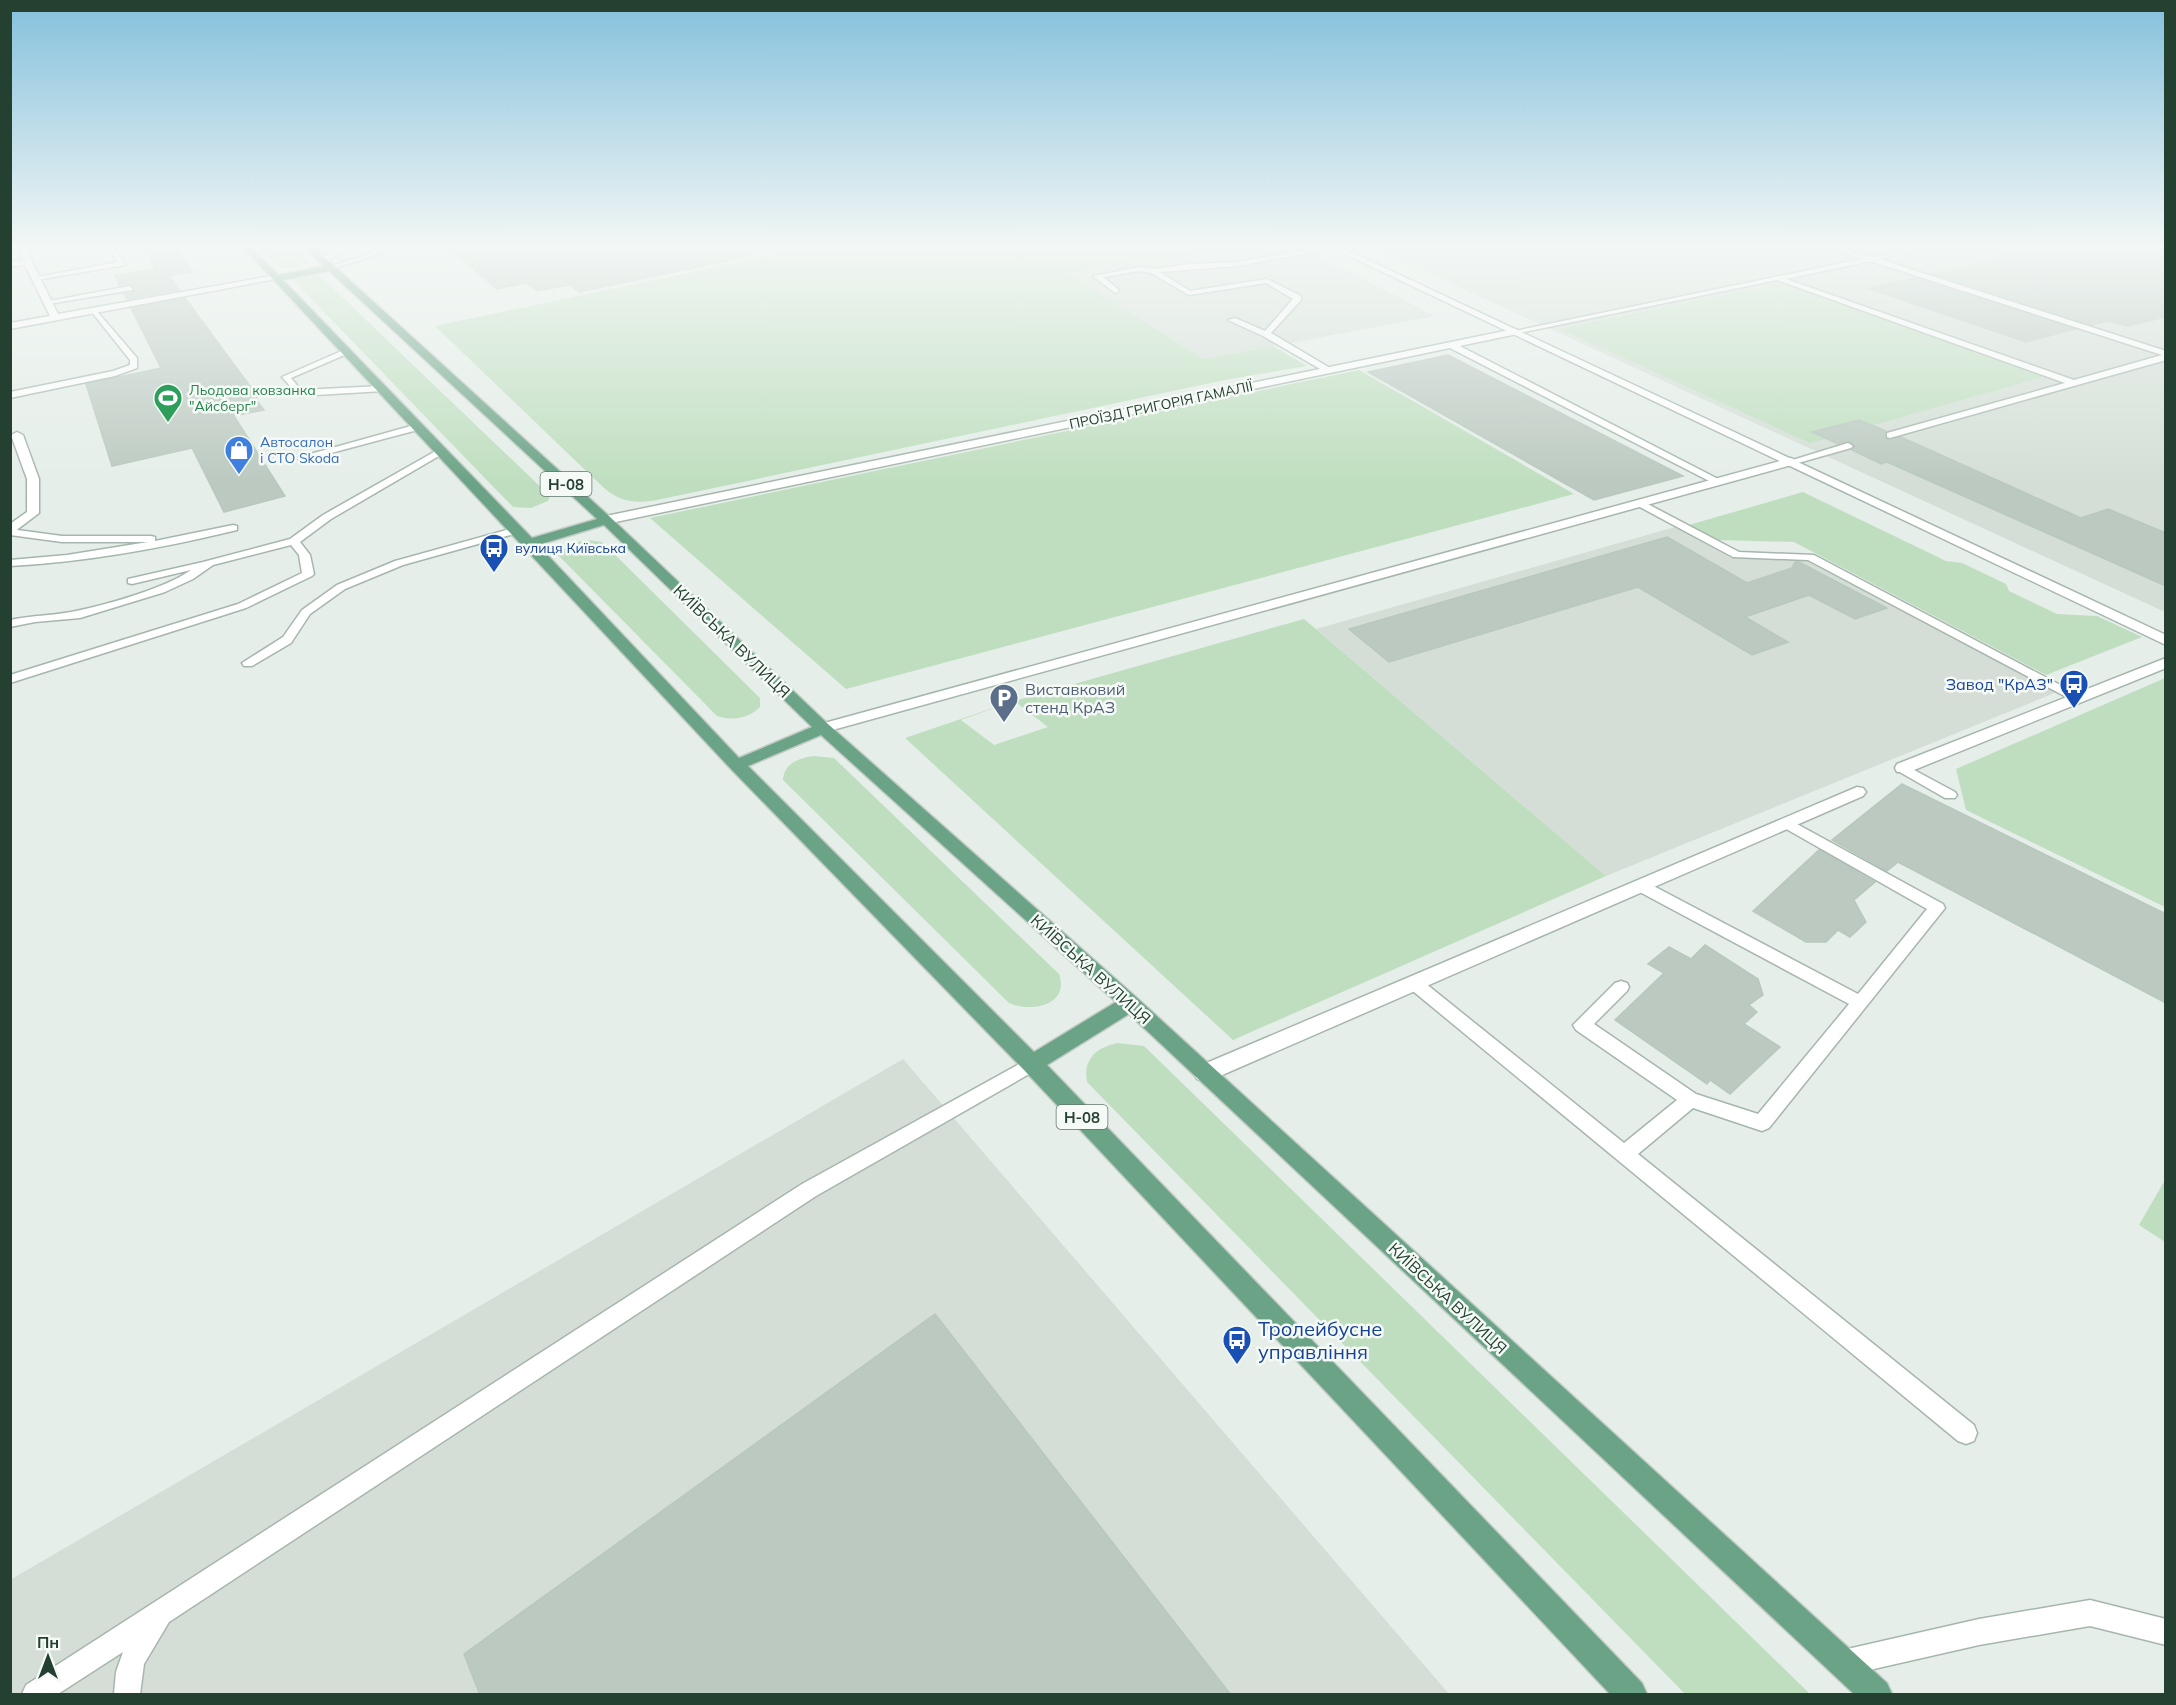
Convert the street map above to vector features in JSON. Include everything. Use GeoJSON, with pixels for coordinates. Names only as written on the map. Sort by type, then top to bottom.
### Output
{"type":"FeatureCollection","features":[{"type":"Feature","properties":{"kind":"main road","name":"Н-08"},"geometry":{"type":"LineString","coordinates":[[320,324],[737,765],[1032,1064],[1631,1695]]}},
{"type":"Feature","properties":{"kind":"main road","name":"КИЇВСЬКА ВУЛИЦЯ"},"geometry":{"type":"LineString","coordinates":[[391,324],[606,520],[823,728],[1130,1003],[1876,1695]]}},
{"type":"Feature","properties":{"kind":"main road"},"geometry":{"type":"LineString","coordinates":[[523,536],[606,520]]}},
{"type":"Feature","properties":{"kind":"main road"},"geometry":{"type":"LineString","coordinates":[[737,765],[823,728]]}},
{"type":"Feature","properties":{"kind":"main road"},"geometry":{"type":"LineString","coordinates":[[1032,1064],[1130,1003]]}},
{"type":"Feature","properties":{"kind":"street"},"geometry":{"type":"LineString","coordinates":[[1496,324],[2166,641]]}},
{"type":"Feature","properties":{"kind":"street","name":"ПРОЇЗД ГРИГОРІЯ ГАМАЛІЇ"},"geometry":{"type":"LineString","coordinates":[[606,520],[1514,332]]}},
{"type":"Feature","properties":{"kind":"street"},"geometry":{"type":"LineString","coordinates":[[10,531],[33,513],[33,479],[14,435]]}},
{"type":"Feature","properties":{"kind":"street"},"geometry":{"type":"LineString","coordinates":[[823,728],[1791,462]]}},
{"type":"Feature","properties":{"kind":"street"},"geometry":{"type":"LineString","coordinates":[[1904,768],[2166,662]]}},
{"type":"Feature","properties":{"kind":"street"},"geometry":{"type":"LineString","coordinates":[[1205,1073],[1857,792]]}},
{"type":"Feature","properties":{"kind":"lane"},"geometry":{"type":"LineString","coordinates":[[10,395],[115,373],[134,366],[134,360],[105,324]]}},
{"type":"Feature","properties":{"kind":"lane"},"geometry":{"type":"LineString","coordinates":[[1241,324],[1266,334],[1327,370]]}},
{"type":"Feature","properties":{"kind":"lane"},"geometry":{"type":"LineString","coordinates":[[1266,334],[1275,324]]}},
{"type":"Feature","properties":{"kind":"lane"},"geometry":{"type":"LineString","coordinates":[[1514,332],[1556,324]]}},
{"type":"Feature","properties":{"kind":"lane"},"geometry":{"type":"LineString","coordinates":[[1906,324],[2073,383]]}},
{"type":"Feature","properties":{"kind":"lane"},"geometry":{"type":"LineString","coordinates":[[2067,324],[2166,356]]}},
{"type":"Feature","properties":{"kind":"lane"},"geometry":{"type":"LineString","coordinates":[[1451,345],[1719,482]]}},
{"type":"Feature","properties":{"kind":"lane"},"geometry":{"type":"LineString","coordinates":[[346,351],[286,377],[299,393],[381,389]]}},
{"type":"Feature","properties":{"kind":"lane"},"geometry":{"type":"LineString","coordinates":[[1890,435],[2166,356]]}},
{"type":"Feature","properties":{"kind":"lane"},"geometry":{"type":"LineString","coordinates":[[301,458],[418,427]]}},
{"type":"Feature","properties":{"kind":"lane"},"geometry":{"type":"LineString","coordinates":[[1791,462],[1848,446]]}},
{"type":"Feature","properties":{"kind":"lane"},"geometry":{"type":"LineString","coordinates":[[132,581],[294,541],[337,511],[441,450]]}},
{"type":"Feature","properties":{"kind":"lane"},"geometry":{"type":"LineString","coordinates":[[1642,504],[1737,555],[1810,557],[2077,697]]}},
{"type":"Feature","properties":{"kind":"lane"},"geometry":{"type":"LineString","coordinates":[[10,562],[54,562],[116,553],[233,528]]}},
{"type":"Feature","properties":{"kind":"lane"},"geometry":{"type":"LineString","coordinates":[[10,531],[73,539],[142,540],[204,534]]}},
{"type":"Feature","properties":{"kind":"lane"},"geometry":{"type":"LineString","coordinates":[[248,663],[287,640],[306,612],[341,587],[399,563],[523,536]]}},
{"type":"Feature","properties":{"kind":"lane"},"geometry":{"type":"LineString","coordinates":[[10,679],[242,606],[308,574],[304,555],[294,541]]}},
{"type":"Feature","properties":{"kind":"lane"},"geometry":{"type":"LineString","coordinates":[[10,624],[35,618],[76,615],[161,591],[189,577],[209,563]]}},
{"type":"Feature","properties":{"kind":"lane"},"geometry":{"type":"LineString","coordinates":[[1904,768],[1950,795]]}},
{"type":"Feature","properties":{"kind":"lane"},"geometry":{"type":"LineString","coordinates":[[1621,987],[1582,1025],[1690,1100],[1762,1123],[1937,908],[1786,824]]}},
{"type":"Feature","properties":{"kind":"lane"},"geometry":{"type":"LineString","coordinates":[[1641,885],[1861,1003]]}},
{"type":"Feature","properties":{"kind":"lane"},"geometry":{"type":"LineString","coordinates":[[1414,983],[1966,1433]]}},
{"type":"Feature","properties":{"kind":"lane"},"geometry":{"type":"LineString","coordinates":[[35,1695],[809,1190],[1032,1064]]}},
{"type":"Feature","properties":{"kind":"lane"},"geometry":{"type":"LineString","coordinates":[[1624,1155],[1690,1100]]}},
{"type":"Feature","properties":{"kind":"lane"},"geometry":{"type":"LineString","coordinates":[[127,1695],[126,1684],[135,1653],[160,1614]]}},
{"type":"Feature","properties":{"kind":"lane"},"geometry":{"type":"LineString","coordinates":[[1842,1663],[1979,1632],[2090,1614],[2166,1632]]}},
{"type":"Feature","properties":{"kind":"shaded area"},"geometry":{"type":"Polygon","coordinates":[[[1147,324],[1394,324],[1204,359],[1147,324]]]}},
{"type":"Feature","properties":{"kind":"shaded area"},"geometry":{"type":"Polygon","coordinates":[[[1539,324],[2165,324],[2165,612],[1539,324]]]}},
{"type":"Feature","properties":{"kind":"shaded area"},"geometry":{"type":"Polygon","coordinates":[[[1675,527],[1731,558],[1803,559],[2057,692],[1606,876],[1316,629],[1675,527]]]}},
{"type":"Feature","properties":{"kind":"shaded area"},"geometry":{"type":"Polygon","coordinates":[[[903,1059],[1449,1694],[11,1694],[10,1580],[903,1059]]]}},
{"type":"Feature","properties":{"kind":"green space"},"geometry":{"type":"Polygon","coordinates":[[[335,324],[370,324],[550,496],[548,501],[531,508],[513,507],[335,324]]]}},
{"type":"Feature","properties":{"kind":"green space"},"geometry":{"type":"Polygon","coordinates":[[[447,324],[1147,324],[1204,359],[1273,346],[1307,366],[1225,380],[638,502],[621,499],[604,488],[435,326],[447,324]]]}},
{"type":"Feature","properties":{"kind":"green space"},"geometry":{"type":"Polygon","coordinates":[[[1586,324],[1895,324],[2043,377],[1810,443],[1560,329],[1586,324]]]}},
{"type":"Feature","properties":{"kind":"green space"},"geometry":{"type":"Polygon","coordinates":[[[1359,370],[1574,494],[846,689],[650,518],[1359,370]]]}},
{"type":"Feature","properties":{"kind":"green space"},"geometry":{"type":"Polygon","coordinates":[[[1803,492],[1946,561],[1962,563],[2006,584],[2009,591],[2057,614],[2097,616],[2142,637],[2046,675],[1794,542],[1717,540],[1689,525],[1803,492]]]}},
{"type":"Feature","properties":{"kind":"green space"},"geometry":{"type":"Polygon","coordinates":[[[587,540],[602,542],[760,698],[760,707],[740,718],[717,716],[558,555],[570,544],[587,540]]]}},
{"type":"Feature","properties":{"kind":"green space"},"geometry":{"type":"Polygon","coordinates":[[[1304,619],[1606,876],[1233,1040],[905,738],[1014,701],[1304,619]],[[1014,701],[961,720],[994,745],[1048,727],[1014,701]]]}},
{"type":"Feature","properties":{"kind":"green space"},"geometry":{"type":"Polygon","coordinates":[[[2165,678],[2165,907],[1966,810],[1956,769],[2165,678]]]}},
{"type":"Feature","properties":{"kind":"green space"},"geometry":{"type":"Polygon","coordinates":[[[814,756],[834,758],[1059,974],[1061,985],[1054,999],[1046,1004],[1028,1007],[1009,1003],[783,780],[789,765],[803,758],[814,756]]]}},
{"type":"Feature","properties":{"kind":"green space"},"geometry":{"type":"Polygon","coordinates":[[[1117,1043],[1144,1046],[1810,1694],[1685,1694],[1087,1082],[1089,1061],[1097,1051],[1117,1043]]]}},
{"type":"Feature","properties":{"kind":"green space"},"geometry":{"type":"Polygon","coordinates":[[[2165,1180],[2165,1242],[2139,1225],[2165,1180]]]}},
{"type":"Feature","properties":{"kind":"building"},"geometry":{"type":"Polygon","coordinates":[[[139,324],[204,324],[258,397],[255,398],[264,410],[234,416],[285,496],[224,512],[192,448],[112,466],[86,384],[161,368],[139,324]]]}},
{"type":"Feature","properties":{"kind":"building"},"geometry":{"type":"Polygon","coordinates":[[[1972,324],[2058,324],[2075,329],[2026,342],[1972,324]]]}},
{"type":"Feature","properties":{"kind":"building"},"geometry":{"type":"Polygon","coordinates":[[[2118,324],[2138,324],[2127,326],[2118,324]]]}},
{"type":"Feature","properties":{"kind":"building"},"geometry":{"type":"Polygon","coordinates":[[[1448,355],[1683,476],[1594,500],[1368,372],[1448,355]]]}},
{"type":"Feature","properties":{"kind":"building"},"geometry":{"type":"Polygon","coordinates":[[[1859,420],[1886,431],[1886,439],[1901,437],[2081,518],[2108,509],[2166,533],[2166,586],[1887,462],[1881,464],[1852,450],[1855,446],[1849,441],[1838,444],[1812,432],[1859,420]]]}},
{"type":"Feature","properties":{"kind":"building"},"geometry":{"type":"Polygon","coordinates":[[[1667,537],[1747,583],[1792,568],[1795,562],[1799,562],[1887,608],[1855,619],[1809,595],[1745,617],[1788,642],[1752,655],[1638,587],[1389,662],[1349,629],[1667,537]]]}},
{"type":"Feature","properties":{"kind":"building"},"geometry":{"type":"Polygon","coordinates":[[[1902,784],[2166,914],[2166,1003],[1898,862],[1887,871],[1832,840],[1902,784]]]}},
{"type":"Feature","properties":{"kind":"building"},"geometry":{"type":"Polygon","coordinates":[[[1819,850],[1875,882],[1854,900],[1866,922],[1850,937],[1838,930],[1826,942],[1806,942],[1753,911],[1819,850]]]}},
{"type":"Feature","properties":{"kind":"building"},"geometry":{"type":"Polygon","coordinates":[[[1705,945],[1758,979],[1763,995],[1749,1005],[1757,1012],[1744,1024],[1780,1047],[1730,1094],[1710,1080],[1707,1084],[1615,1020],[1664,973],[1648,964],[1669,947],[1691,959],[1705,945]]]}},
{"type":"Feature","properties":{"kind":"building"},"geometry":{"type":"Polygon","coordinates":[[[935,1314],[1231,1695],[480,1695],[464,1654],[935,1314]]]}},
{"type":"Feature","properties":{"kind":"place","name":"Льодова ковзанка \"Айсберг\""},"geometry":{"type":"Point","coordinates":[168,424]}},
{"type":"Feature","properties":{"kind":"place","name":"Автосалон і СТО Skoda"},"geometry":{"type":"Point","coordinates":[239,476]}},
{"type":"Feature","properties":{"kind":"place","name":"вулиця Київська"},"geometry":{"type":"Point","coordinates":[494,574]}},
{"type":"Feature","properties":{"kind":"place","name":"Завод \"КрАЗ\""},"geometry":{"type":"Point","coordinates":[2074,710]}},
{"type":"Feature","properties":{"kind":"place","name":"Виставковий стенд КрАЗ"},"geometry":{"type":"Point","coordinates":[1004,724]}},
{"type":"Feature","properties":{"kind":"place","name":"Тролейбусне управління"},"geometry":{"type":"Point","coordinates":[1237,1366]}}]}
